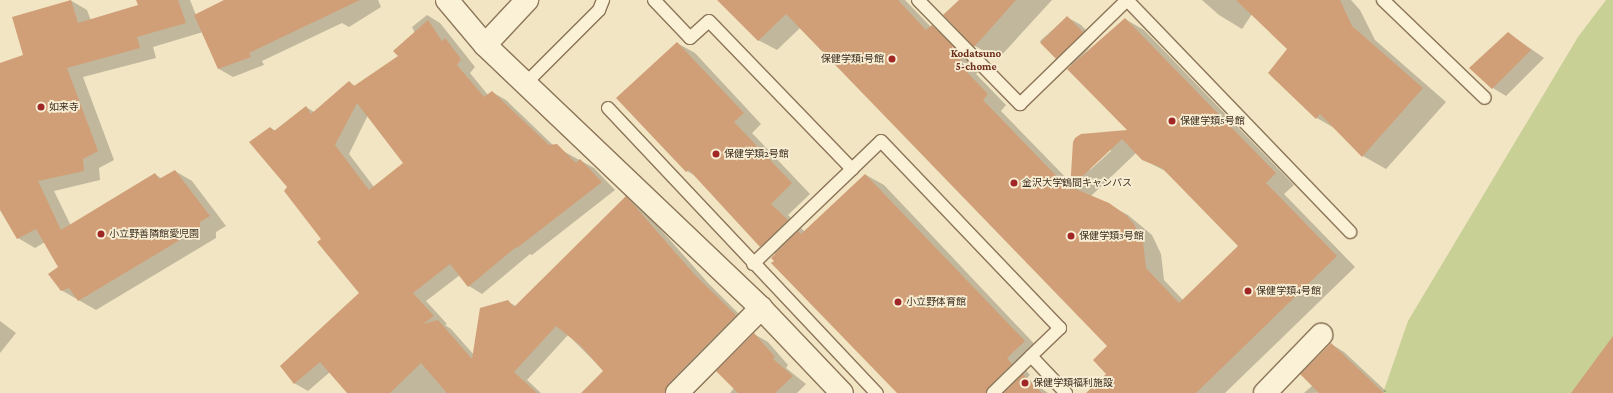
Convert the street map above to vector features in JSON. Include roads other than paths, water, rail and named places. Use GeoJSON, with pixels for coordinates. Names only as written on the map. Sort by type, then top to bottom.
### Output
{"type":"FeatureCollection","features":[{"type":"Feature","properties":{"kind":"street"},"geometry":{"type":"LineString","coordinates":[[447,0],[485,45],[761,308],[842,393]]}},
{"type":"Feature","properties":{"kind":"street"},"geometry":{"type":"LineString","coordinates":[[485,45],[527,0]]}},
{"type":"Feature","properties":{"kind":"street"},"geometry":{"type":"LineString","coordinates":[[677,393],[761,308]]}},
{"type":"Feature","properties":{"kind":"street"},"geometry":{"type":"LineString","coordinates":[[1265,393],[1321,335]]}},
{"type":"Feature","properties":{"kind":"lane"},"geometry":{"type":"LineString","coordinates":[[526,83],[599,10],[603,0]]}},
{"type":"Feature","properties":{"kind":"lane"},"geometry":{"type":"LineString","coordinates":[[654,0],[690,38],[709,21],[852,169]]}},
{"type":"Feature","properties":{"kind":"lane"},"geometry":{"type":"LineString","coordinates":[[918,0],[1020,104],[1127,0],[1350,232]]}},
{"type":"Feature","properties":{"kind":"lane"},"geometry":{"type":"LineString","coordinates":[[1383,0],[1485,98]]}},
{"type":"Feature","properties":{"kind":"lane"},"geometry":{"type":"LineString","coordinates":[[608,108],[753,264],[877,393]]}},
{"type":"Feature","properties":{"kind":"lane"},"geometry":{"type":"LineString","coordinates":[[753,264],[881,141],[1060,328],[993,393]]}},
{"type":"Feature","properties":{"kind":"lane"},"geometry":{"type":"LineString","coordinates":[[1031,356],[1066,393]]}},
{"type":"Feature","properties":{"kind":"place","name":"保健学類1号館"},"geometry":{"type":"Point","coordinates":[892,59]}},
{"type":"Feature","properties":{"kind":"place","name":"如来寺"},"geometry":{"type":"Point","coordinates":[41,107]}},
{"type":"Feature","properties":{"kind":"place","name":"保健学類5号館"},"geometry":{"type":"Point","coordinates":[1172,121]}},
{"type":"Feature","properties":{"kind":"place","name":"保健学類2号館"},"geometry":{"type":"Point","coordinates":[716,154]}},
{"type":"Feature","properties":{"kind":"place","name":"金沢大学鶴間キャンパス"},"geometry":{"type":"Point","coordinates":[1014,183]}},
{"type":"Feature","properties":{"kind":"place","name":"小立野善隣館愛児園"},"geometry":{"type":"Point","coordinates":[101,234]}},
{"type":"Feature","properties":{"kind":"place","name":"保健学類3号館"},"geometry":{"type":"Point","coordinates":[1071,236]}},
{"type":"Feature","properties":{"kind":"place","name":"保健学類4号館"},"geometry":{"type":"Point","coordinates":[1248,291]}},
{"type":"Feature","properties":{"kind":"place","name":"小立野体育館"},"geometry":{"type":"Point","coordinates":[898,302]}},
{"type":"Feature","properties":{"kind":"place","name":"保健学類福利施設"},"geometry":{"type":"Point","coordinates":[1025,383]}},
{"type":"Feature","properties":{"kind":"district","name":"Kodatsuno 5-chome"},"geometry":{"type":"Point","coordinates":[976,60]}}]}
